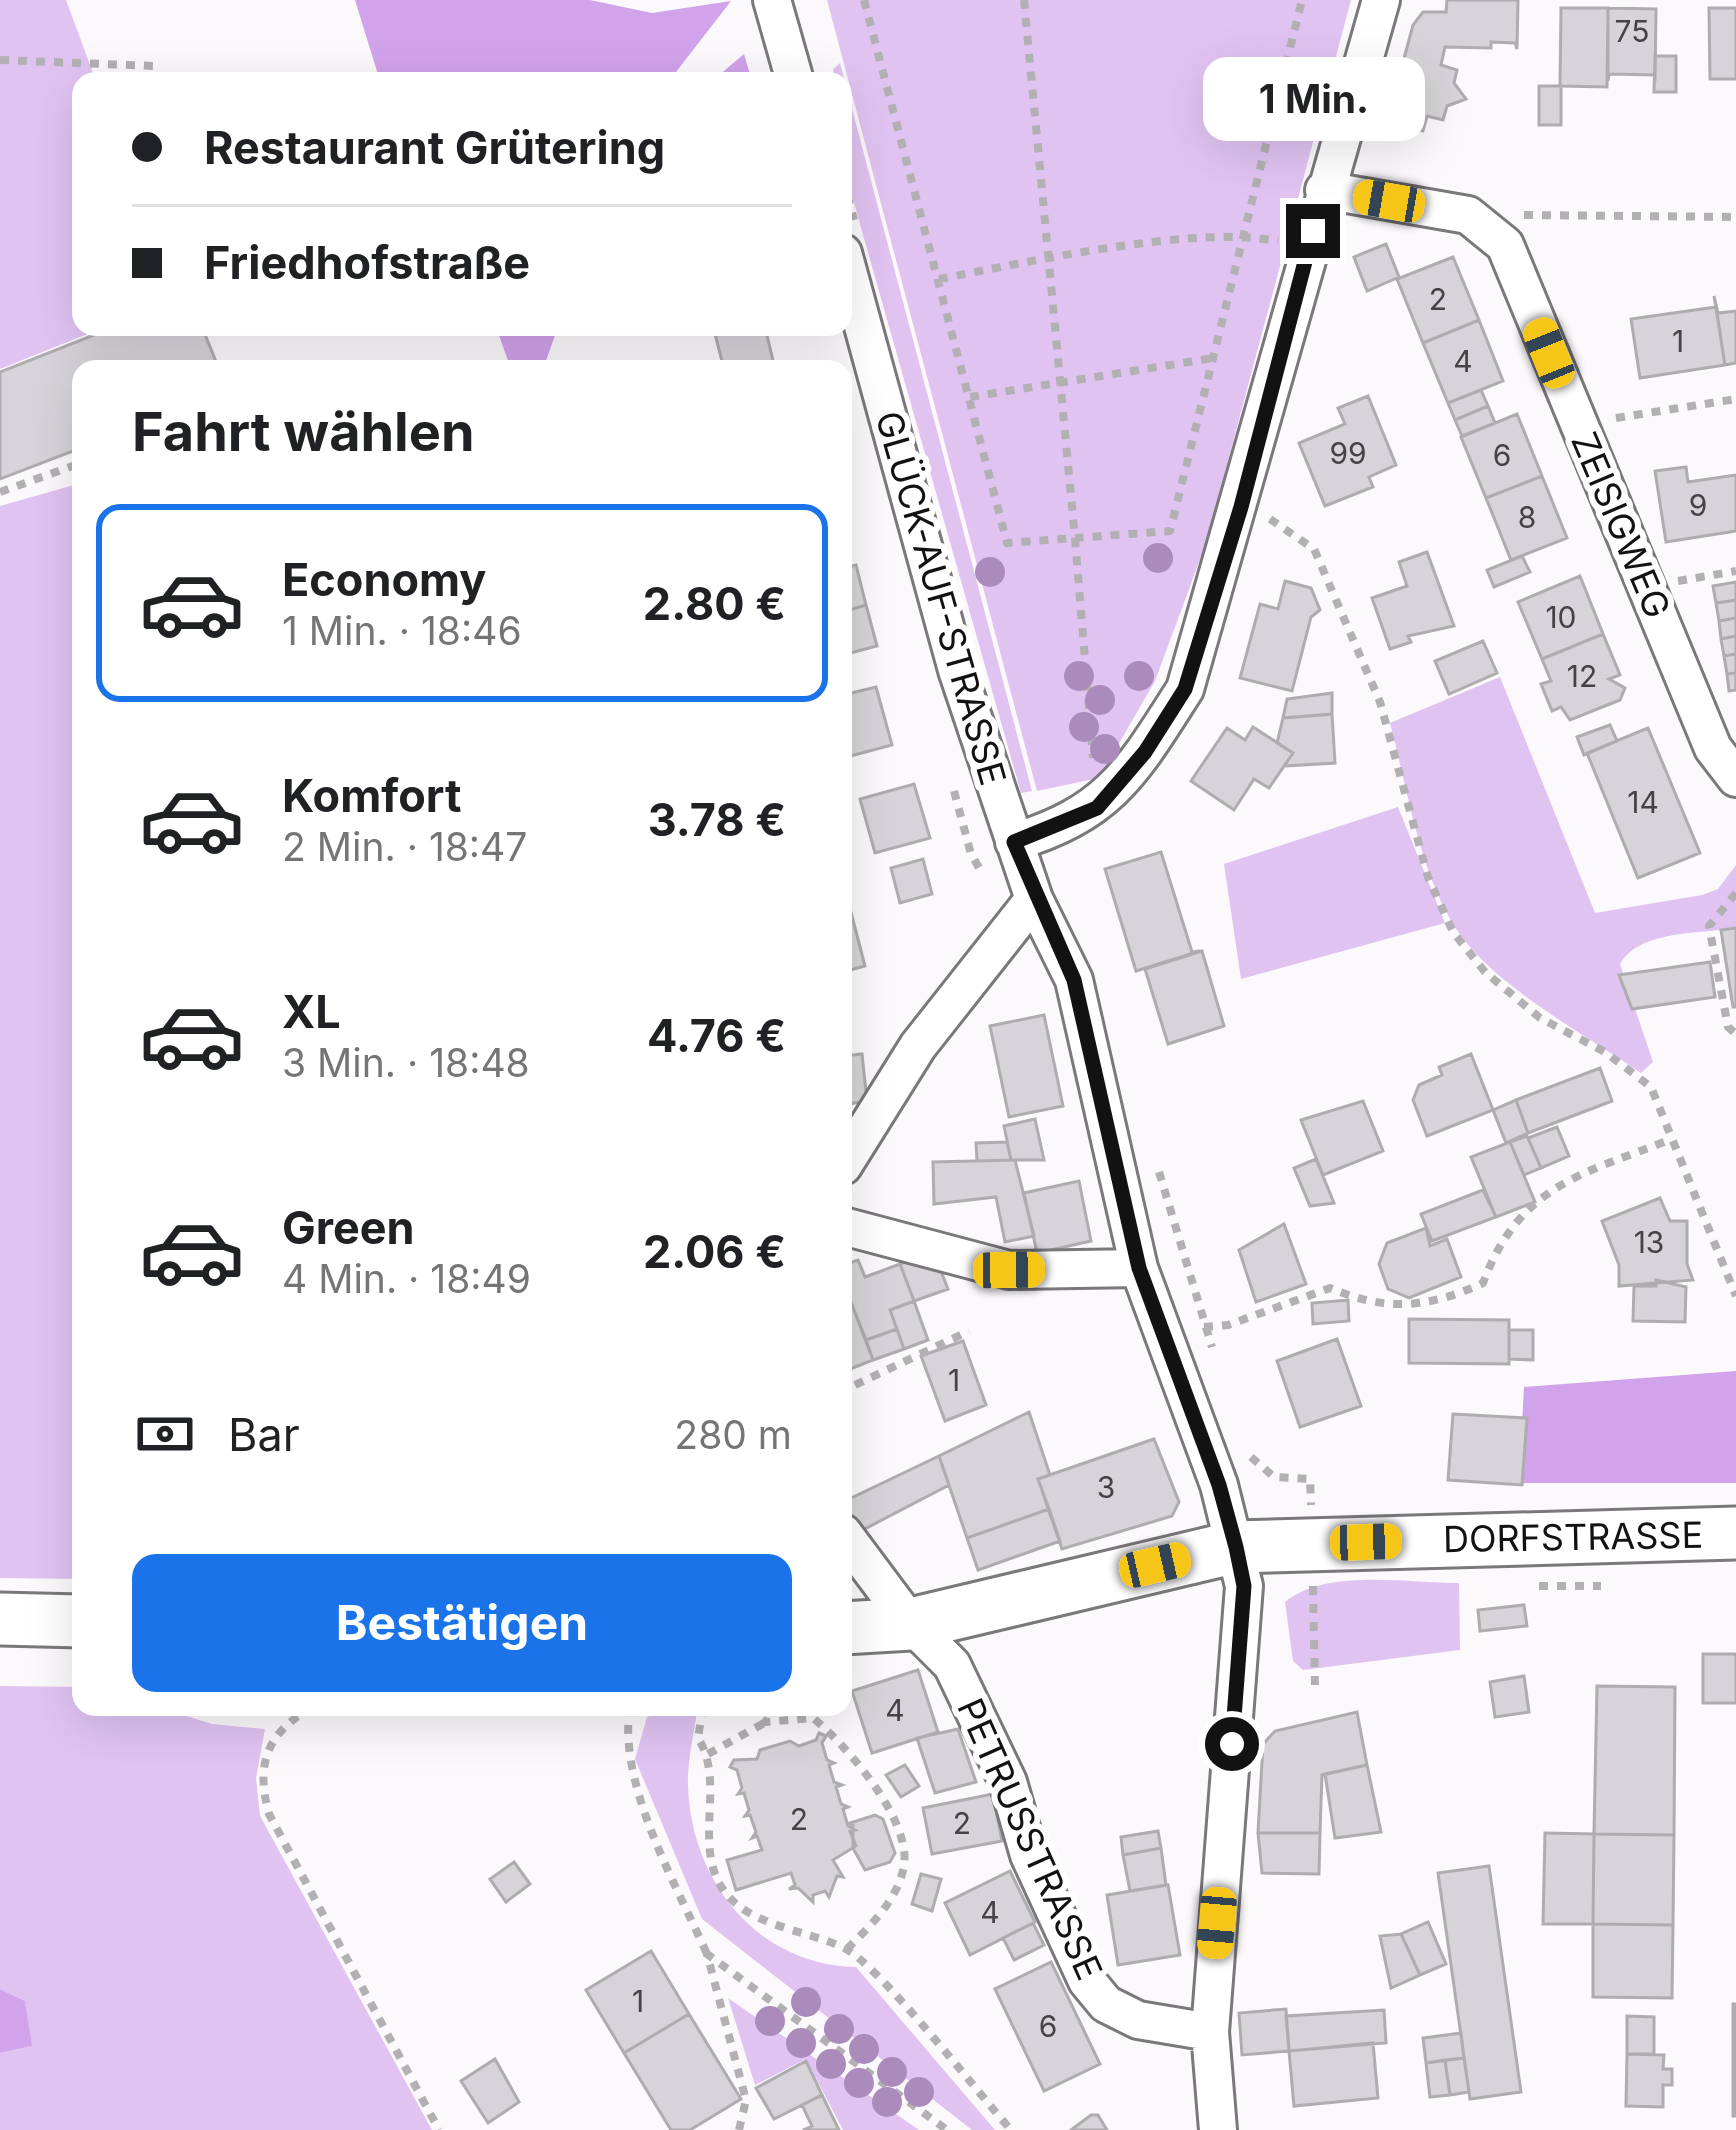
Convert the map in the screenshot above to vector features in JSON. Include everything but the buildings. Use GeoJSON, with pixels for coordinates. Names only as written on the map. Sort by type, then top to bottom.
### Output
{"type":"FeatureCollection","features":[{"type":"Feature","properties":{"kind":"street"},"geometry":{"type":"LineString","coordinates":[[772,0],[792,72]]}},
{"type":"Feature","properties":{"kind":"street"},"geometry":{"type":"LineString","coordinates":[[1014,842],[1097,808],[1145,752],[1185,689],[1241,507],[1324,190],[1381,0]]}},
{"type":"Feature","properties":{"kind":"street"},"geometry":{"type":"LineString","coordinates":[[1324,190],[1468,215]]}},
{"type":"Feature","properties":{"kind":"street","name":"ZEISIGWEG"},"geometry":{"type":"LineString","coordinates":[[1468,215],[1505,245],[1713,748],[1736,778]]}},
{"type":"Feature","properties":{"kind":"street","name":"GLÜCK-AUF-STRASSE"},"geometry":{"type":"LineString","coordinates":[[852,286],[957,670],[1034,899],[1074,980],[1139,1268],[1236,1547],[1244,1586],[1210,2032],[1218,2130]]}},
{"type":"Feature","properties":{"kind":"street"},"geometry":{"type":"LineString","coordinates":[[852,1152],[918,1046],[1034,899]]}},
{"type":"Feature","properties":{"kind":"street"},"geometry":{"type":"LineString","coordinates":[[852,1228],[1009,1270],[1139,1268]]}},
{"type":"Feature","properties":{"kind":"street","name":"DORFSTRASSE"},"geometry":{"type":"LineString","coordinates":[[852,1627],[911,1624],[1236,1547],[1736,1533]]}},
{"type":"Feature","properties":{"kind":"street","name":"PETRUSSTRASSE"},"geometry":{"type":"LineString","coordinates":[[852,1545],[911,1624],[952,1666],[988,1735],[1008,1782],[1029,1855],[1087,1981],[1106,2004],[1138,2020],[1210,2032]]}},
{"type":"Feature","properties":{"kind":"street"},"geometry":{"type":"LineString","coordinates":[[0,1619],[72,1621]]}},
{"type":"Feature","properties":{"kind":"path"},"geometry":{"type":"LineString","coordinates":[[864,0],[1007,543],[1170,531],[1302,0]]}},
{"type":"Feature","properties":{"kind":"path"},"geometry":{"type":"LineString","coordinates":[[1024,0],[1097,808]]}},
{"type":"Feature","properties":{"kind":"path"},"geometry":{"type":"LineString","coordinates":[[0,60],[155,66]]}},
{"type":"Feature","properties":{"kind":"path"},"geometry":{"type":"LineString","coordinates":[[1468,215],[1736,217]]}},
{"type":"Feature","properties":{"kind":"path"},"geometry":{"type":"LineString","coordinates":[[939,279],[1049,259],[1243,235],[1287,243],[1313,231]]}},
{"type":"Feature","properties":{"kind":"path"},"geometry":{"type":"LineString","coordinates":[[970,397],[1214,358]]}},
{"type":"Feature","properties":{"kind":"path"},"geometry":{"type":"LineString","coordinates":[[1579,424],[1736,399]]}},
{"type":"Feature","properties":{"kind":"path"},"geometry":{"type":"LineString","coordinates":[[0,492],[72,466]]}},
{"type":"Feature","properties":{"kind":"path"},"geometry":{"type":"LineString","coordinates":[[1241,507],[1314,549],[1380,703],[1417,841],[1453,932],[1485,972],[1540,1018],[1605,1052],[1652,1088],[1736,1296]]}},
{"type":"Feature","properties":{"kind":"path"},"geometry":{"type":"LineString","coordinates":[[1646,586],[1736,572]]}},
{"type":"Feature","properties":{"kind":"path"},"geometry":{"type":"LineString","coordinates":[[1736,893],[1708,926],[1728,1027],[1736,1034]]}},
{"type":"Feature","properties":{"kind":"path"},"geometry":{"type":"LineString","coordinates":[[1165,1338],[1228,1324],[1330,1288],[1365,1303],[1408,1307],[1447,1300],[1483,1283],[1497,1245],[1550,1186],[1672,1139]]}},
{"type":"Feature","properties":{"kind":"path"},"geometry":{"type":"LineString","coordinates":[[1155,1161],[1178,1221],[1213,1349]]}},
{"type":"Feature","properties":{"kind":"path"},"geometry":{"type":"LineString","coordinates":[[855,1384],[969,1331]]}},
{"type":"Feature","properties":{"kind":"path"},"geometry":{"type":"LineString","coordinates":[[1244,1437],[1251,1459],[1274,1477],[1310,1479],[1315,1687]]}},
{"type":"Feature","properties":{"kind":"path"},"geometry":{"type":"LineString","coordinates":[[297,1716],[284,1723],[270,1742],[262,1766],[268,1814],[439,2130]]}},
{"type":"Feature","properties":{"kind":"path"},"geometry":{"type":"LineString","coordinates":[[629,1716],[625,1747],[662,1854],[707,1954],[715,2001],[746,2100],[739,2130]]}},
{"type":"Feature","properties":{"kind":"path"},"geometry":{"type":"LineString","coordinates":[[702,1716],[698,1738],[709,1754],[710,1865],[724,1892],[777,1925],[851,1953],[1011,2130]]}},
{"type":"Feature","properties":{"kind":"path"},"geometry":{"type":"LineString","coordinates":[[760,1716],[766,1721]]}},
{"type":"Feature","properties":{"kind":"path"},"geometry":{"type":"LineString","coordinates":[[709,1754],[766,1721],[813,1718],[842,1741],[892,1816],[905,1863],[884,1912],[851,1953]]}},
{"type":"Feature","properties":{"kind":"path"},"geometry":{"type":"LineString","coordinates":[[707,1954],[947,2130]]}},
{"type":"Feature","properties":{"kind":"shaded area"},"geometry":{"type":"Polygon","coordinates":[[[0,0],[66,0],[93,72],[72,72],[72,336],[82,336],[0,369],[0,0]]]}},
{"type":"Feature","properties":{"kind":"shaded area"},"geometry":{"type":"Polygon","coordinates":[[[355,0],[590,0],[652,13],[731,1],[676,72],[377,72],[355,0]]]}},
{"type":"Feature","properties":{"kind":"shaded area"},"geometry":{"type":"Polygon","coordinates":[[[827,0],[1351,0],[1206,543],[1155,681],[1099,778],[1037,791],[852,94],[852,72],[846,72],[827,0]]]}},
{"type":"Feature","properties":{"kind":"shaded area"},"geometry":{"type":"Polygon","coordinates":[[[744,54],[749,72],[723,72],[744,54]]]}},
{"type":"Feature","properties":{"kind":"shaded area"},"geometry":{"type":"Polygon","coordinates":[[[852,108],[1032,791],[1021,793],[852,196],[852,108]]]}},
{"type":"Feature","properties":{"kind":"shaded area"},"geometry":{"type":"Polygon","coordinates":[[[499,336],[555,336],[546,360],[508,360],[499,336]]]}},
{"type":"Feature","properties":{"kind":"shaded area"},"geometry":{"type":"Polygon","coordinates":[[[72,486],[72,1579],[0,1578],[0,506],[72,486]]]}},
{"type":"Feature","properties":{"kind":"shaded area"},"geometry":{"type":"Polygon","coordinates":[[[1500,677],[1595,913],[1702,895],[1718,889],[1736,865],[1736,928],[1656,939],[1629,953],[1620,964],[1653,1062],[1641,1073],[1536,1004],[1485,963],[1449,917],[1429,871],[1390,723],[1500,677]]]}},
{"type":"Feature","properties":{"kind":"shaded area"},"geometry":{"type":"Polygon","coordinates":[[[1398,807],[1445,923],[1241,979],[1224,864],[1398,807]]]}},
{"type":"Feature","properties":{"kind":"shaded area"},"geometry":{"type":"Polygon","coordinates":[[[1736,1371],[1736,1483],[1519,1483],[1524,1387],[1736,1371]]]}},
{"type":"Feature","properties":{"kind":"shaded area"},"geometry":{"type":"Polygon","coordinates":[[[1345,1581],[1459,1583],[1460,1650],[1303,1670],[1293,1661],[1285,1602],[1302,1591],[1345,1581]]]}},
{"type":"Feature","properties":{"kind":"shaded area"},"geometry":{"type":"Polygon","coordinates":[[[0,1686],[72,1687],[72,1716],[187,1716],[212,1724],[265,1729],[256,1778],[260,1816],[432,2130],[0,2130],[0,2053],[31,2046],[25,2001],[0,1989],[0,1686]]]}},
{"type":"Feature","properties":{"kind":"shaded area"},"geometry":{"type":"Polygon","coordinates":[[[696,1716],[688,1777],[692,1821],[702,1854],[736,1912],[789,1951],[821,1963],[856,1967],[995,2130],[972,2130],[702,1919],[635,1759],[647,1717],[696,1716]]]}},
{"type":"Feature","properties":{"kind":"shaded area"},"geometry":{"type":"Polygon","coordinates":[[[0,1989],[25,2001],[32,2046],[0,2053],[0,1989]]]}},
{"type":"Feature","properties":{"kind":"shaded area"},"geometry":{"type":"Polygon","coordinates":[[[728,1998],[919,2130],[843,2130],[806,2059],[755,2085],[728,1998]]]}},
{"type":"Feature","properties":{"kind":"route"},"geometry":{"type":"LineString","coordinates":[[1232,1744],[1244,1586],[1236,1547],[1219,1485],[1139,1268],[1074,980],[1034,899],[1014,842],[1097,808],[1145,752],[1185,689],[1241,507],[1313,231]]}}]}
